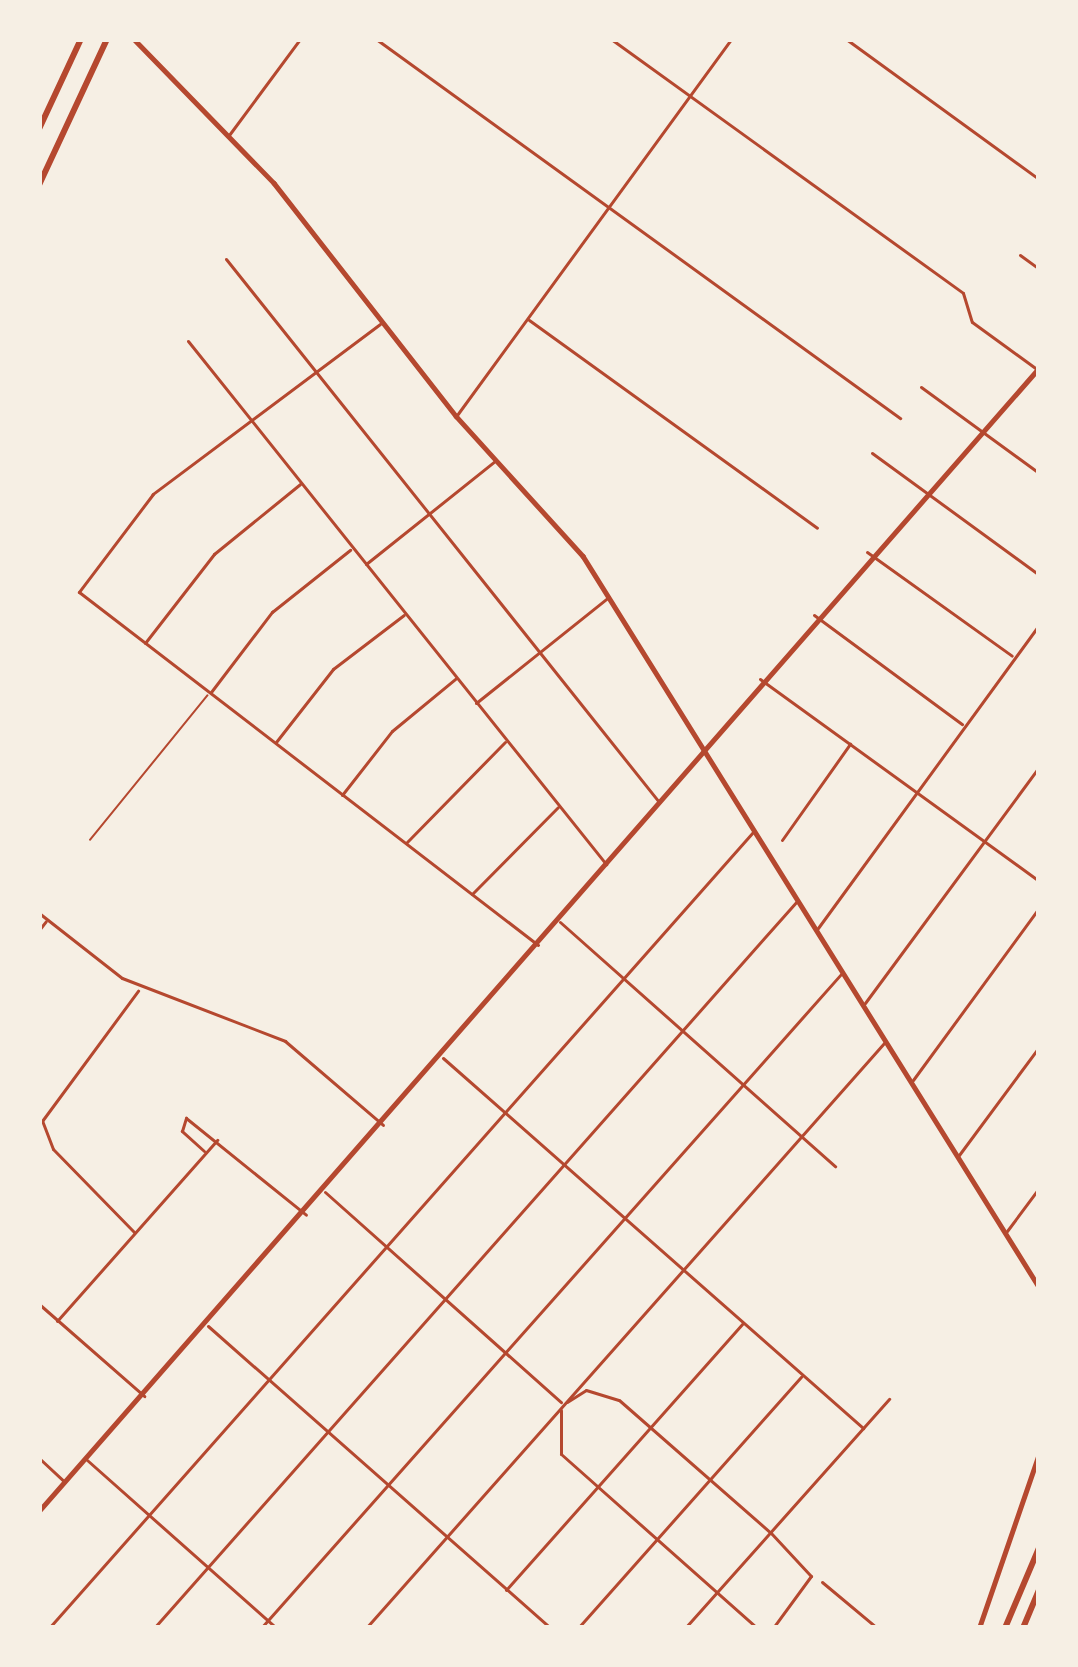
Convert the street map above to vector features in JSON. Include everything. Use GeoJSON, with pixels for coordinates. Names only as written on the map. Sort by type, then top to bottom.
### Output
{"type":"FeatureCollection","features":[{"type":"Feature","properties":{"kind":"highway"},"geometry":{"type":"LineString","coordinates":[[39,129],[81,39]]}},
{"type":"Feature","properties":{"kind":"highway"},"geometry":{"type":"LineString","coordinates":[[39,185],[106,39]]}},
{"type":"Feature","properties":{"kind":"highway"},"geometry":{"type":"LineString","coordinates":[[1005,1628],[1039,1548]]}},
{"type":"Feature","properties":{"kind":"highway"},"geometry":{"type":"LineString","coordinates":[[1023,1628],[1039,1590]]}},
{"type":"Feature","properties":{"kind":"street"},"geometry":{"type":"LineString","coordinates":[[134,39],[228,137],[610,596],[1039,1287]]}},
{"type":"Feature","properties":{"kind":"street"},"geometry":{"type":"LineString","coordinates":[[228,137],[300,39]]}},
{"type":"Feature","properties":{"kind":"street"},"geometry":{"type":"LineString","coordinates":[[376,39],[900,418]]}},
{"type":"Feature","properties":{"kind":"street"},"geometry":{"type":"LineString","coordinates":[[39,1510],[443,1058],[867,552],[987,435],[1038,370],[972,322],[963,293],[611,39]]}},
{"type":"Feature","properties":{"kind":"street"},"geometry":{"type":"LineString","coordinates":[[456,416],[731,39]]}},
{"type":"Feature","properties":{"kind":"street"},"geometry":{"type":"LineString","coordinates":[[845,39],[1039,179]]}},
{"type":"Feature","properties":{"kind":"street"},"geometry":{"type":"LineString","coordinates":[[1021,255],[1039,269]]}},
{"type":"Feature","properties":{"kind":"street"},"geometry":{"type":"LineString","coordinates":[[226,260],[660,803]]}},
{"type":"Feature","properties":{"kind":"street"},"geometry":{"type":"LineString","coordinates":[[528,319],[818,528]]}},
{"type":"Feature","properties":{"kind":"street"},"geometry":{"type":"LineString","coordinates":[[382,323],[153,494],[79,592],[538,946]]}},
{"type":"Feature","properties":{"kind":"street"},"geometry":{"type":"LineString","coordinates":[[188,341],[607,865]]}},
{"type":"Feature","properties":{"kind":"street"},"geometry":{"type":"LineString","coordinates":[[921,387],[1039,473]]}},
{"type":"Feature","properties":{"kind":"street"},"geometry":{"type":"LineString","coordinates":[[872,453],[1039,575]]}},
{"type":"Feature","properties":{"kind":"street"},"geometry":{"type":"LineString","coordinates":[[365,564],[495,461]]}},
{"type":"Feature","properties":{"kind":"street"},"geometry":{"type":"LineString","coordinates":[[145,643],[214,554],[302,483]]}},
{"type":"Feature","properties":{"kind":"street"},"geometry":{"type":"LineString","coordinates":[[210,693],[272,612],[353,548]]}},
{"type":"Feature","properties":{"kind":"street"},"geometry":{"type":"LineString","coordinates":[[867,552],[1015,658]]}},
{"type":"Feature","properties":{"kind":"street"},"geometry":{"type":"LineString","coordinates":[[476,703],[610,596]]}},
{"type":"Feature","properties":{"kind":"street"},"geometry":{"type":"LineString","coordinates":[[275,743],[333,669],[405,614]]}},
{"type":"Feature","properties":{"kind":"street"},"geometry":{"type":"LineString","coordinates":[[814,616],[965,726]]}},
{"type":"Feature","properties":{"kind":"street"},"geometry":{"type":"LineString","coordinates":[[817,928],[1039,625]]}},
{"type":"Feature","properties":{"kind":"street"},"geometry":{"type":"LineString","coordinates":[[342,795],[392,730],[457,678]]}},
{"type":"Feature","properties":{"kind":"street"},"geometry":{"type":"LineString","coordinates":[[760,679],[1039,881]]}},
{"type":"Feature","properties":{"kind":"street"},"geometry":{"type":"LineString","coordinates":[[405,844],[506,741]]}},
{"type":"Feature","properties":{"kind":"street"},"geometry":{"type":"LineString","coordinates":[[782,840],[850,744]]}},
{"type":"Feature","properties":{"kind":"street"},"geometry":{"type":"LineString","coordinates":[[864,1004],[1039,767]]}},
{"type":"Feature","properties":{"kind":"street"},"geometry":{"type":"LineString","coordinates":[[471,895],[559,806]]}},
{"type":"Feature","properties":{"kind":"street"},"geometry":{"type":"LineString","coordinates":[[49,1628],[755,830]]}},
{"type":"Feature","properties":{"kind":"street"},"geometry":{"type":"LineString","coordinates":[[154,1628],[799,900]]}},
{"type":"Feature","properties":{"kind":"street"},"geometry":{"type":"LineString","coordinates":[[912,1081],[1039,908]]}},
{"type":"Feature","properties":{"kind":"street"},"geometry":{"type":"LineString","coordinates":[[39,913],[141,988],[269,1032],[383,1125]]}},
{"type":"Feature","properties":{"kind":"street"},"geometry":{"type":"LineString","coordinates":[[39,930],[47,920]]}},
{"type":"Feature","properties":{"kind":"street"},"geometry":{"type":"LineString","coordinates":[[558,921],[835,1166]]}},
{"type":"Feature","properties":{"kind":"street"},"geometry":{"type":"LineString","coordinates":[[261,1628],[843,972]]}},
{"type":"Feature","properties":{"kind":"street"},"geometry":{"type":"LineString","coordinates":[[134,1232],[53,1149],[46,1106],[141,988]]}},
{"type":"Feature","properties":{"kind":"street"},"geometry":{"type":"LineString","coordinates":[[366,1628],[887,1041]]}},
{"type":"Feature","properties":{"kind":"street"},"geometry":{"type":"LineString","coordinates":[[958,1156],[1039,1047]]}},
{"type":"Feature","properties":{"kind":"street"},"geometry":{"type":"LineString","coordinates":[[443,1058],[863,1428]]}},
{"type":"Feature","properties":{"kind":"street"},"geometry":{"type":"LineString","coordinates":[[206,1152],[182,1121],[217,1140],[305,1215]]}},
{"type":"Feature","properties":{"kind":"street"},"geometry":{"type":"LineString","coordinates":[[57,1321],[217,1140]]}},
{"type":"Feature","properties":{"kind":"street"},"geometry":{"type":"LineString","coordinates":[[1006,1232],[1039,1188]]}},
{"type":"Feature","properties":{"kind":"street"},"geometry":{"type":"LineString","coordinates":[[325,1192],[564,1405]]}},
{"type":"Feature","properties":{"kind":"street"},"geometry":{"type":"LineString","coordinates":[[39,1304],[144,1396]]}},
{"type":"Feature","properties":{"kind":"street"},"geometry":{"type":"LineString","coordinates":[[506,1590],[743,1323]]}},
{"type":"Feature","properties":{"kind":"street"},"geometry":{"type":"LineString","coordinates":[[208,1326],[550,1628]]}},
{"type":"Feature","properties":{"kind":"street"},"geometry":{"type":"LineString","coordinates":[[578,1628],[802,1376]]}},
{"type":"Feature","properties":{"kind":"street"},"geometry":{"type":"LineString","coordinates":[[564,1405],[608,1393],[771,1533],[811,1576],[773,1628]]}},
{"type":"Feature","properties":{"kind":"street"},"geometry":{"type":"LineString","coordinates":[[685,1628],[890,1399]]}},
{"type":"Feature","properties":{"kind":"street"},"geometry":{"type":"LineString","coordinates":[[564,1405],[555,1440],[598,1486],[757,1628]]}},
{"type":"Feature","properties":{"kind":"street"},"geometry":{"type":"LineString","coordinates":[[980,1628],[1039,1454]]}},
{"type":"Feature","properties":{"kind":"street"},"geometry":{"type":"LineString","coordinates":[[39,1458],[66,1484]]}},
{"type":"Feature","properties":{"kind":"street"},"geometry":{"type":"LineString","coordinates":[[87,1460],[276,1628]]}},
{"type":"Feature","properties":{"kind":"street"},"geometry":{"type":"LineString","coordinates":[[822,1582],[877,1628]]}},
{"type":"Feature","properties":{"kind":"lane"},"geometry":{"type":"LineString","coordinates":[[90,841],[210,693]]}}]}
